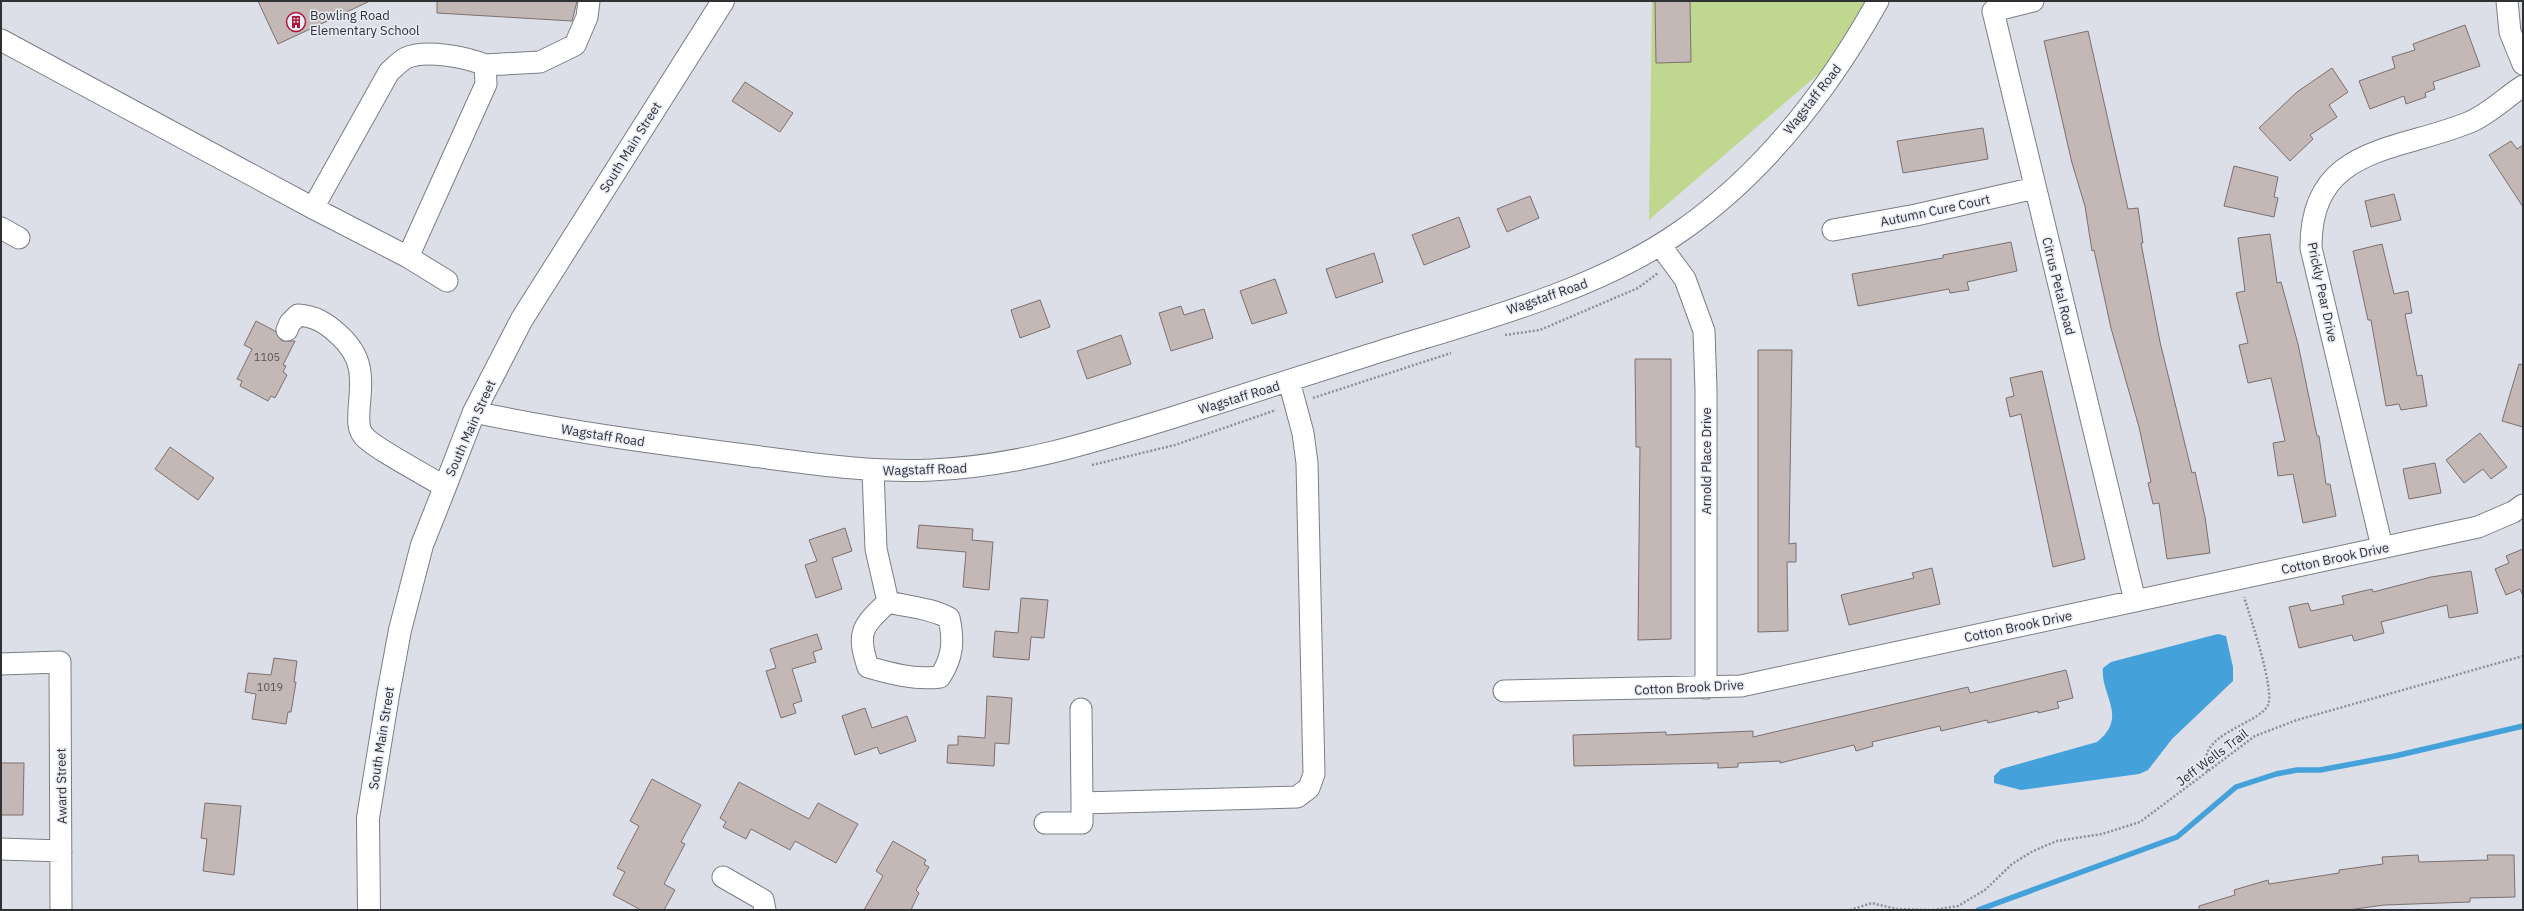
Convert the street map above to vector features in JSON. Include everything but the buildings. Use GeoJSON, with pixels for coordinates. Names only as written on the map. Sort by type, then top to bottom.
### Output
{"type":"FeatureCollection","features":[{"type":"Feature","properties":{"kind":"highway","name":"South Main Street"},"geometry":{"type":"LineString","coordinates":[[369,910],[368,818],[400,630],[422,546],[474,412],[522,319],[723,1]]}},
{"type":"Feature","properties":{"kind":"street"},"geometry":{"type":"LineString","coordinates":[[312,208],[389,72],[406,58],[437,54],[468,58],[485,65],[540,62],[575,45],[587,17],[589,1]]}},
{"type":"Feature","properties":{"kind":"street","name":"Wagstaff Road"},"geometry":{"type":"LineString","coordinates":[[474,412],[679,447],[873,471],[989,466],[1067,450],[1289,381],[1532,302],[1596,279],[1660,245],[1710,209],[1759,164],[1836,70],[1878,1]]}},
{"type":"Feature","properties":{"kind":"street","name":"Citrus Petal Road"},"geometry":{"type":"LineString","coordinates":[[2032,1],[1992,11],[2135,601]]}},
{"type":"Feature","properties":{"kind":"street"},"geometry":{"type":"LineString","coordinates":[[2507,1],[2510,32],[2523,64]]}},
{"type":"Feature","properties":{"kind":"street"},"geometry":{"type":"LineString","coordinates":[[1,40],[312,208],[408,257],[447,281]]}},
{"type":"Feature","properties":{"kind":"street"},"geometry":{"type":"LineString","coordinates":[[408,257],[486,84],[485,65]]}},
{"type":"Feature","properties":{"kind":"street","name":"Prickly Pear Drive"},"geometry":{"type":"LineString","coordinates":[[2382,547],[2312,248],[2311,228],[2316,205],[2328,184],[2341,170],[2367,155],[2472,121],[2523,86]]}},
{"type":"Feature","properties":{"kind":"street","name":"Autumn Cure Court"},"geometry":{"type":"LineString","coordinates":[[1833,230],[1916,215],[2035,188]]}},
{"type":"Feature","properties":{"kind":"street","name":"Arnold Place Drive"},"geometry":{"type":"LineString","coordinates":[[1660,245],[1685,279],[1704,331],[1706,390],[1706,688]]}},
{"type":"Feature","properties":{"kind":"street"},"geometry":{"type":"LineString","coordinates":[[287,330],[298,315],[308,316],[326,323],[348,343],[358,360],[362,375],[358,424],[363,435],[374,445],[445,487]]}},
{"type":"Feature","properties":{"kind":"street"},"geometry":{"type":"LineString","coordinates":[[1082,803],[1297,797],[1309,788],[1314,774],[1307,463],[1303,433],[1289,381]]}},
{"type":"Feature","properties":{"kind":"street"},"geometry":{"type":"LineString","coordinates":[[873,471],[873,512],[876,549],[888,602]]}},
{"type":"Feature","properties":{"kind":"street","name":"Cotton Brook Drive"},"geometry":{"type":"LineString","coordinates":[[1504,691],[1706,688],[1742,686],[2478,527],[2513,512],[2523,505]]}},
{"type":"Feature","properties":{"kind":"street"},"geometry":{"type":"LineString","coordinates":[[888,602],[912,608],[934,611],[949,618],[952,633],[950,662],[940,677],[924,678],[894,675],[868,667],[861,646],[865,624],[888,602]]}},
{"type":"Feature","properties":{"kind":"street","name":"Award Street"},"geometry":{"type":"LineString","coordinates":[[1,664],[60,662],[61,910]]}},
{"type":"Feature","properties":{"kind":"street"},"geometry":{"type":"LineString","coordinates":[[1045,823],[1082,823],[1081,709]]}},
{"type":"Feature","properties":{"kind":"street"},"geometry":{"type":"LineString","coordinates":[[1,849],[61,851]]}},
{"type":"Feature","properties":{"kind":"street"},"geometry":{"type":"LineString","coordinates":[[723,877],[763,900],[765,910]]}},
{"type":"Feature","properties":{"kind":"path"},"geometry":{"type":"LineString","coordinates":[[1499,336],[1540,330],[1638,288],[1653,278]]}},
{"type":"Feature","properties":{"kind":"path"},"geometry":{"type":"LineString","coordinates":[[1311,399],[1450,353]]}},
{"type":"Feature","properties":{"kind":"path"},"geometry":{"type":"LineString","coordinates":[[1092,465],[1175,445],[1272,412]]}},
{"type":"Feature","properties":{"kind":"path"},"geometry":{"type":"LineString","coordinates":[[2208,770],[2204,761],[2205,753],[2232,728],[2263,711],[2268,704],[2268,685],[2244,597]]}},
{"type":"Feature","properties":{"kind":"path","name":"Jeff Wells Trail"},"geometry":{"type":"LineString","coordinates":[[1850,910],[1872,903],[1896,908],[1932,910],[1958,906],[1985,890],[2012,864],[2033,851],[2057,841],[2102,834],[2140,822],[2255,736],[2297,720],[2523,656]]}},
{"type":"Feature","properties":{"kind":"green space"},"geometry":{"type":"Polygon","coordinates":[[[1652,1],[1871,1],[1831,63],[1649,220],[1652,1]]]}},
{"type":"Feature","properties":{"kind":"water"},"geometry":{"type":"Polygon","coordinates":[[[2218,634],[2226,636],[2233,667],[2233,681],[2172,739],[2148,770],[2139,774],[2021,790],[1994,783],[1994,776],[2001,769],[2097,742],[2106,733],[2111,724],[2112,715],[2103,678],[2103,668],[2111,662],[2218,634]]]}},
{"type":"Feature","properties":{"kind":"waterway"},"geometry":{"type":"LineString","coordinates":[[1978,910],[2177,837],[2236,787],[2276,774],[2297,770],[2320,770],[2395,756],[2523,726]]}},
{"type":"Feature","properties":{"kind":"place","name":"Bowling Road Elementary School"},"geometry":{"type":"Point","coordinates":[296,22]}}]}
